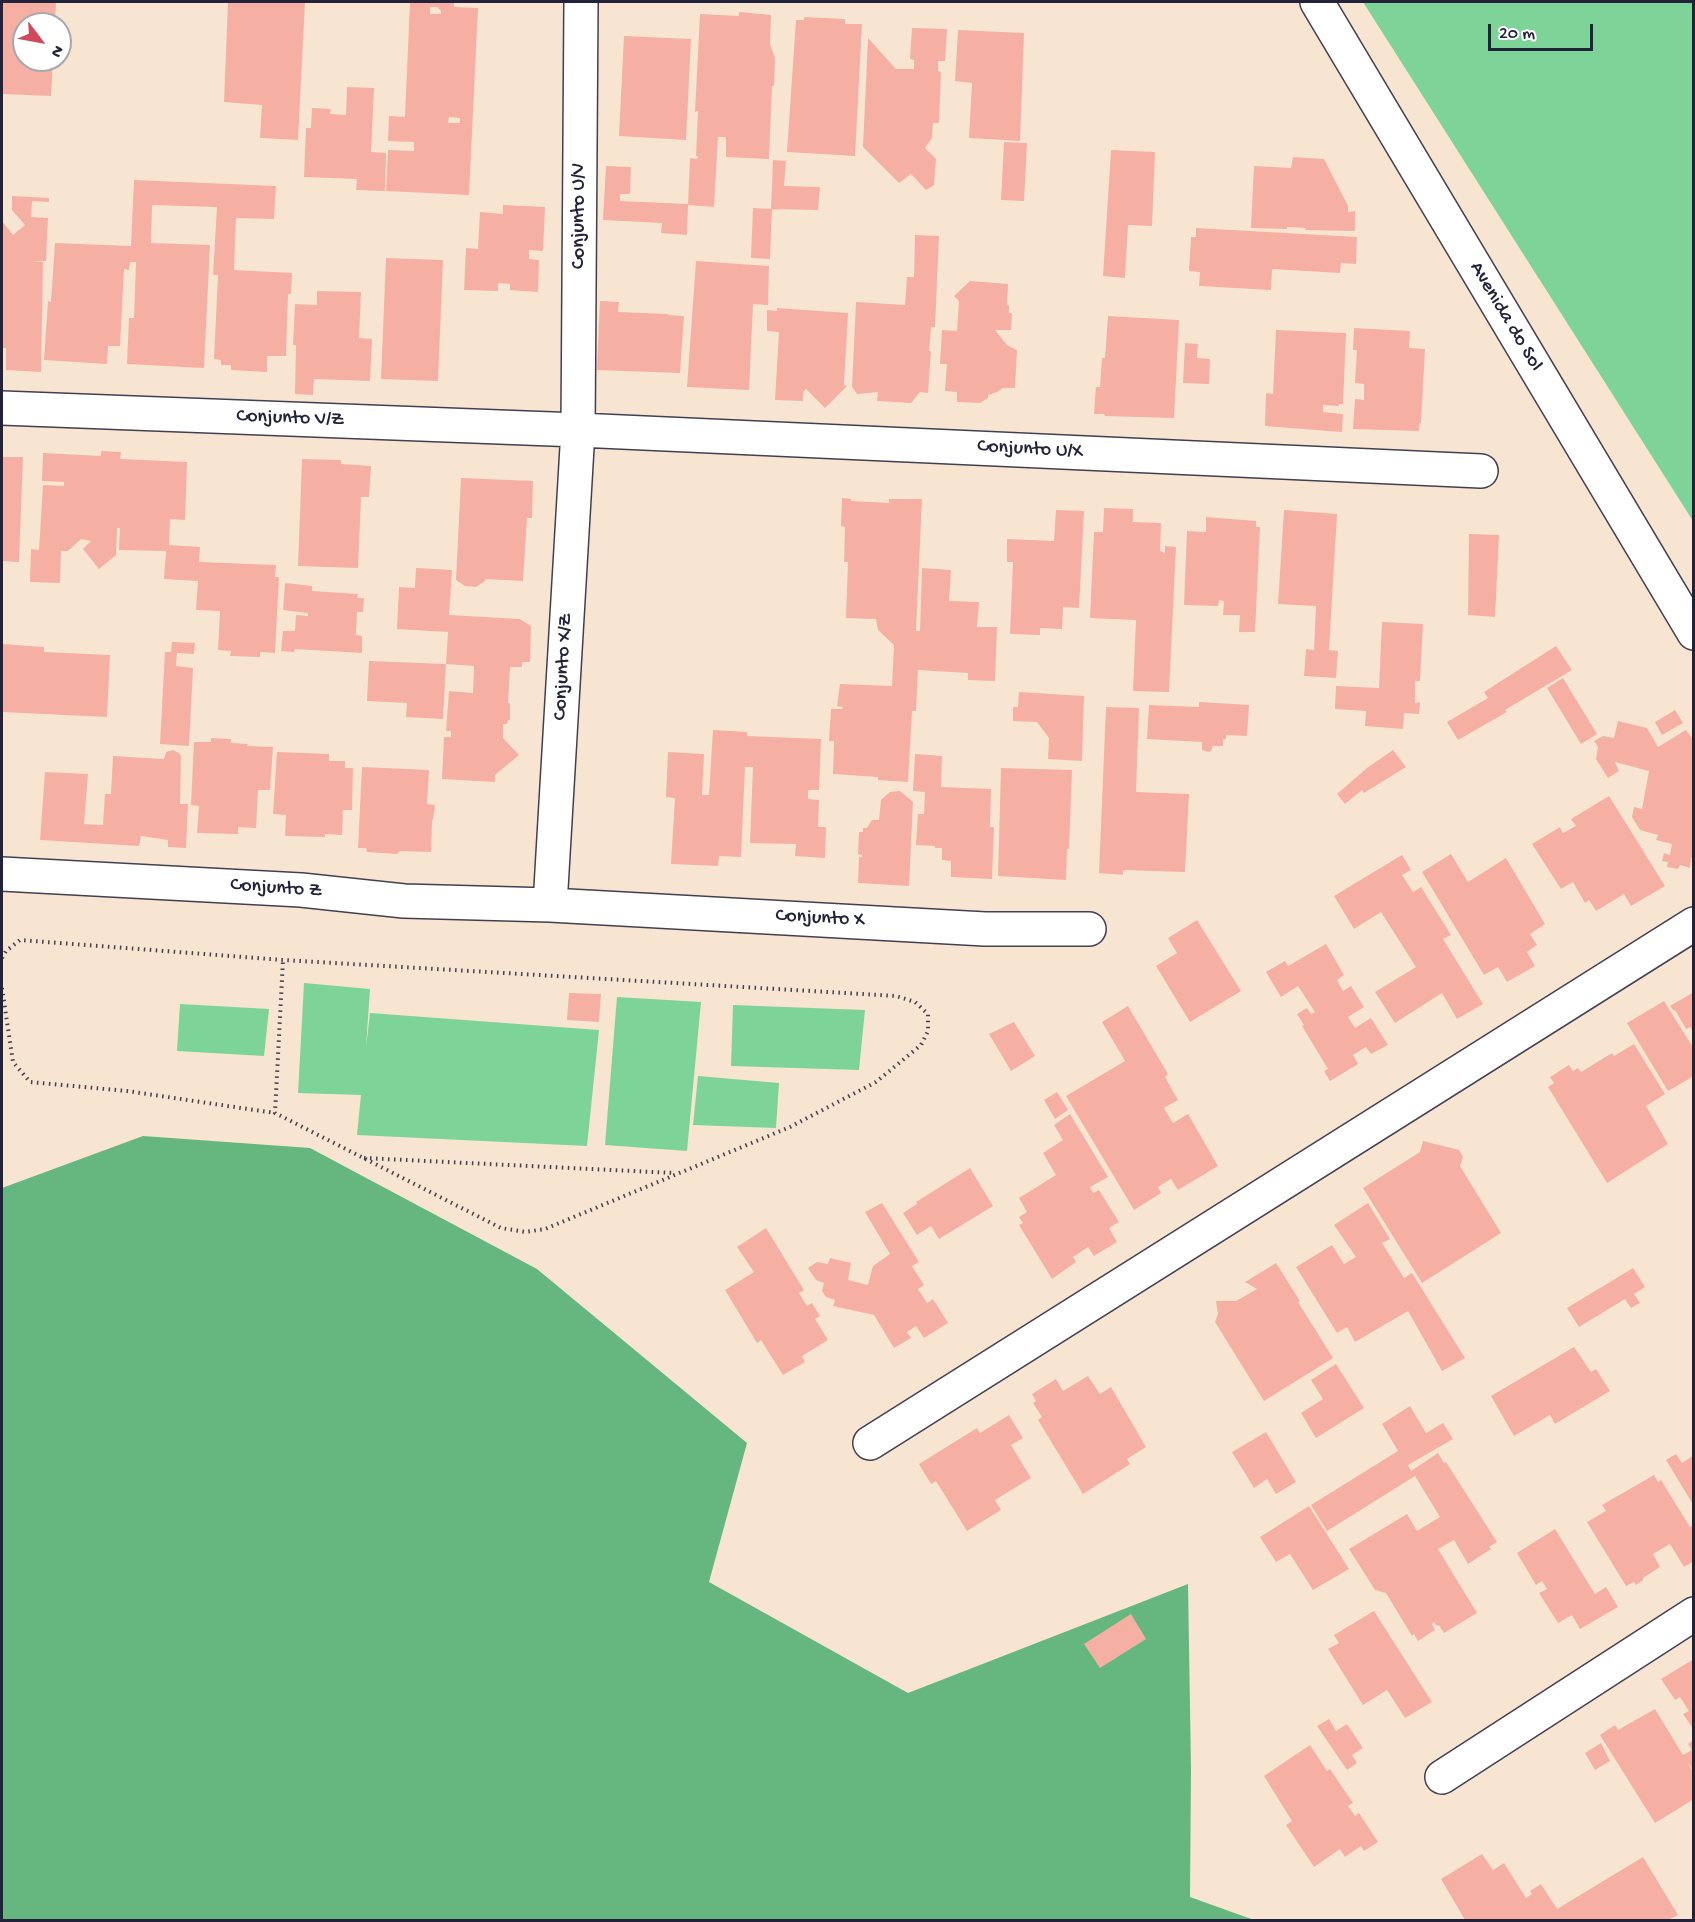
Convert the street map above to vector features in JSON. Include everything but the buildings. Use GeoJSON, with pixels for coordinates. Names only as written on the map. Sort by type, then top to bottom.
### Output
{"type":"FeatureCollection","features":[{"type":"Feature","properties":{"kind":"street","name":"Conjunto U/V"},"geometry":{"type":"LineString","coordinates":[[578,430],[581,2]]}},
{"type":"Feature","properties":{"kind":"street","name":"Avenida do Sol"},"geometry":{"type":"LineString","coordinates":[[1317,2],[1694,633]]}},
{"type":"Feature","properties":{"kind":"street","name":"Conjunto V/Z"},"geometry":{"type":"LineString","coordinates":[[2,408],[578,430]]}},
{"type":"Feature","properties":{"kind":"street","name":"Conjunto U/X"},"geometry":{"type":"LineString","coordinates":[[578,430],[1481,471]]}},
{"type":"Feature","properties":{"kind":"street","name":"Conjunto X/Z"},"geometry":{"type":"LineString","coordinates":[[550,905],[578,430]]}},
{"type":"Feature","properties":{"kind":"street","name":"Conjunto Z"},"geometry":{"type":"LineString","coordinates":[[2,874],[301,890],[404,901],[550,905]]}},
{"type":"Feature","properties":{"kind":"street","name":"Conjunto X"},"geometry":{"type":"LineString","coordinates":[[550,905],[985,929],[1089,929]]}},
{"type":"Feature","properties":{"kind":"street"},"geometry":{"type":"LineString","coordinates":[[870,1443],[1694,924]]}},
{"type":"Feature","properties":{"kind":"street"},"geometry":{"type":"LineString","coordinates":[[1442,1777],[1694,1614]]}},
{"type":"Feature","properties":{"kind":"path"},"geometry":{"type":"LineString","coordinates":[[2,958],[6,951],[20,940],[283,960],[896,996],[915,1002],[928,1014],[928,1031],[921,1045],[876,1082],[790,1127],[545,1229],[525,1233],[501,1228],[275,1113],[127,1091],[30,1082],[13,1062],[2,988]]}},
{"type":"Feature","properties":{"kind":"path"},"geometry":{"type":"LineString","coordinates":[[275,1113],[283,960]]}},
{"type":"Feature","properties":{"kind":"path"},"geometry":{"type":"LineString","coordinates":[[362,1158],[678,1173]]}},
{"type":"Feature","properties":{"kind":"green space"},"geometry":{"type":"Polygon","coordinates":[[[1363,2],[1693,2],[1693,521],[1363,2]]]}},
{"type":"Feature","properties":{"kind":"green space"},"geometry":{"type":"Polygon","coordinates":[[[304,983],[370,989],[366,1047],[370,1013],[599,1030],[587,1146],[357,1135],[361,1095],[298,1093],[304,983]]]}},
{"type":"Feature","properties":{"kind":"green space"},"geometry":{"type":"Polygon","coordinates":[[[617,997],[701,1002],[687,1151],[605,1145],[617,997]]]}},
{"type":"Feature","properties":{"kind":"green space"},"geometry":{"type":"Polygon","coordinates":[[[180,1004],[269,1009],[264,1056],[177,1051],[180,1004]]]}},
{"type":"Feature","properties":{"kind":"green space"},"geometry":{"type":"Polygon","coordinates":[[[733,1005],[865,1010],[859,1070],[731,1066],[733,1005]]]}},
{"type":"Feature","properties":{"kind":"green space"},"geometry":{"type":"Polygon","coordinates":[[[698,1076],[779,1083],[776,1128],[693,1125],[698,1076]]]}},
{"type":"Feature","properties":{"kind":"green space"},"geometry":{"type":"Polygon","coordinates":[[[143,1136],[310,1148],[537,1269],[747,1443],[709,1582],[908,1693],[1188,1584],[1191,1770],[1190,1897],[1254,1920],[2,1920],[2,1188],[143,1136]]]}}]}
